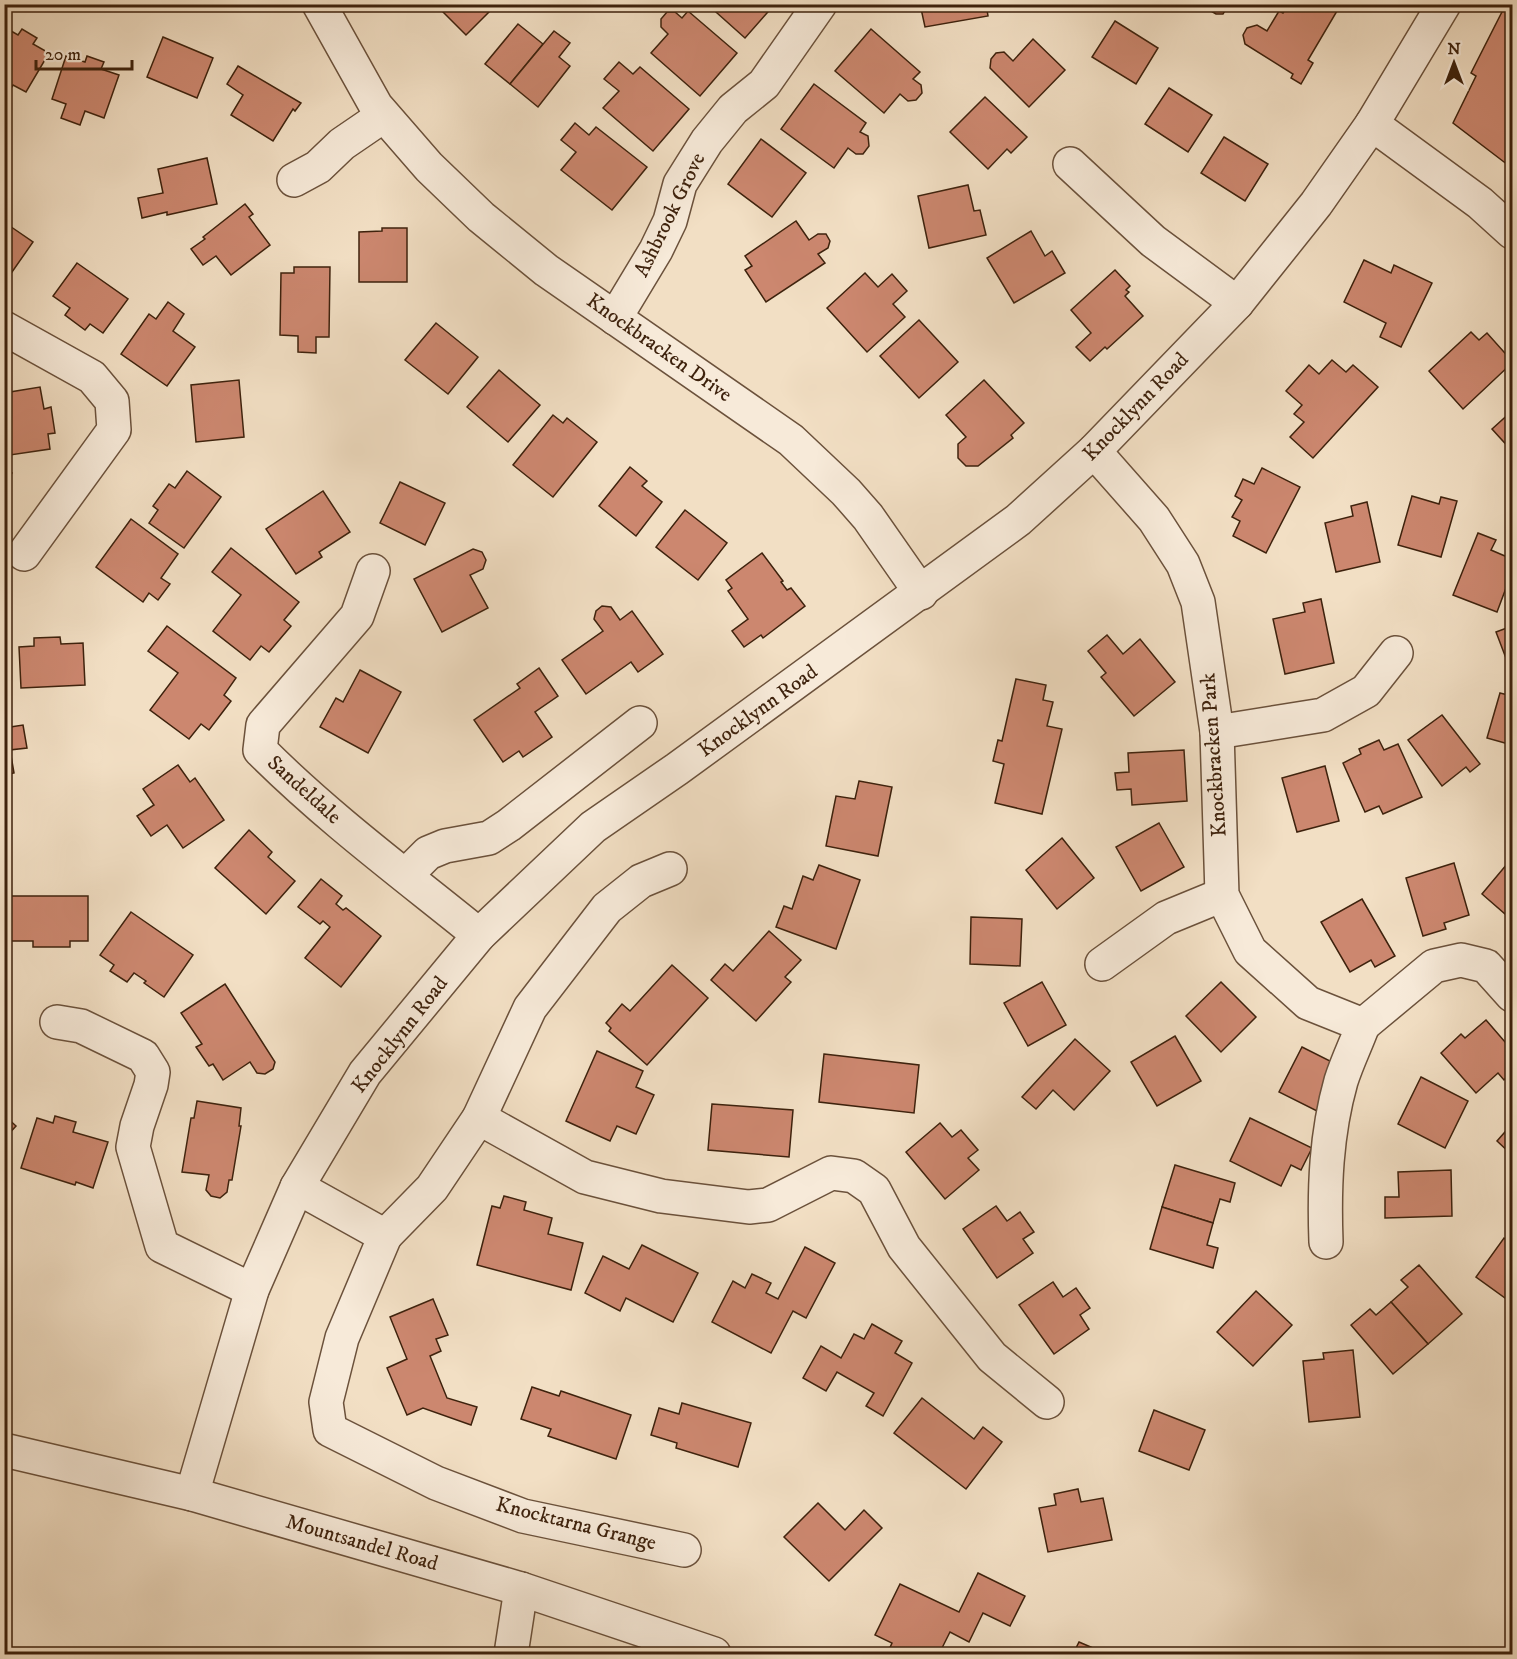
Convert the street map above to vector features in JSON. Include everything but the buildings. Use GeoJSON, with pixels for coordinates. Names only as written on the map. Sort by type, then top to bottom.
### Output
{"type":"FeatureCollection","features":[{"type":"Feature","properties":{"kind":"street","name":"Knockbracken Drive"},"geometry":{"type":"LineString","coordinates":[[318,4],[376,106],[429,167],[481,217],[546,270],[791,440],[823,469],[860,509],[921,592]]}},
{"type":"Feature","properties":{"kind":"street","name":"Ashbrook Grove"},"geometry":{"type":"LineString","coordinates":[[615,318],[656,250],[670,221],[680,184],[707,141],[733,110],[764,84],[820,4]]}},
{"type":"Feature","properties":{"kind":"street","name":"Knocklynn Road"},"geometry":{"type":"LineString","coordinates":[[192,1494],[252,1290],[297,1187],[365,1073],[479,935],[593,827],[677,769],[1018,520],[1094,451],[1237,303],[1316,204],[1372,124],[1444,4]]}},
{"type":"Feature","properties":{"kind":"street"},"geometry":{"type":"LineString","coordinates":[[294,180],[318,167],[342,144],[383,116]]}},
{"type":"Feature","properties":{"kind":"street"},"geometry":{"type":"LineString","coordinates":[[1372,124],[1480,203],[1512,232]]}},
{"type":"Feature","properties":{"kind":"street"},"geometry":{"type":"LineString","coordinates":[[1070,164],[1153,241],[1237,303]]}},
{"type":"Feature","properties":{"kind":"street"},"geometry":{"type":"LineString","coordinates":[[4,328],[92,376],[112,400],[114,430],[24,554]]}},
{"type":"Feature","properties":{"kind":"street","name":"Knockbracken Park"},"geometry":{"type":"LineString","coordinates":[[1094,451],[1155,519],[1183,564],[1198,602],[1217,732],[1222,895],[1250,951],[1308,1002],[1363,1025]]}},
{"type":"Feature","properties":{"kind":"street","name":"Sandeldale"},"geometry":{"type":"LineString","coordinates":[[373,571],[357,616],[263,725],[260,750],[286,776],[378,855],[406,874],[479,935]]}},
{"type":"Feature","properties":{"kind":"street"},"geometry":{"type":"LineString","coordinates":[[1217,732],[1323,715],[1366,691],[1396,653]]}},
{"type":"Feature","properties":{"kind":"street"},"geometry":{"type":"LineString","coordinates":[[406,874],[428,853],[446,846],[489,838],[518,819],[640,723]]}},
{"type":"Feature","properties":{"kind":"street","name":"Knocktarna Grange"},"geometry":{"type":"LineString","coordinates":[[670,869],[641,882],[606,908],[530,1008],[479,1118],[432,1188],[385,1236],[342,1338],[326,1402],[330,1430],[436,1484],[523,1516],[684,1550]]}},
{"type":"Feature","properties":{"kind":"street"},"geometry":{"type":"LineString","coordinates":[[1102,964],[1166,918],[1222,895]]}},
{"type":"Feature","properties":{"kind":"street"},"geometry":{"type":"LineString","coordinates":[[1326,1242],[1324,1193],[1330,1135],[1341,1081],[1363,1025],[1434,966],[1461,960],[1486,966],[1512,995]]}},
{"type":"Feature","properties":{"kind":"street"},"geometry":{"type":"LineString","coordinates":[[57,1022],[81,1026],[143,1056],[153,1072],[152,1085],[137,1126],[133,1147],[162,1246],[252,1290]]}},
{"type":"Feature","properties":{"kind":"street"},"geometry":{"type":"LineString","coordinates":[[479,1118],[585,1177],[661,1196],[749,1207],[768,1205],[831,1173],[854,1176],[874,1190],[904,1247],[992,1357],[1047,1402]]}},
{"type":"Feature","properties":{"kind":"street"},"geometry":{"type":"LineString","coordinates":[[297,1187],[385,1236]]}},
{"type":"Feature","properties":{"kind":"street","name":"Mountsandel Road"},"geometry":{"type":"LineString","coordinates":[[4,1450],[192,1494],[521,1589],[714,1654]]}},
{"type":"Feature","properties":{"kind":"street"},"geometry":{"type":"LineString","coordinates":[[511,1654],[521,1589]]}}]}
